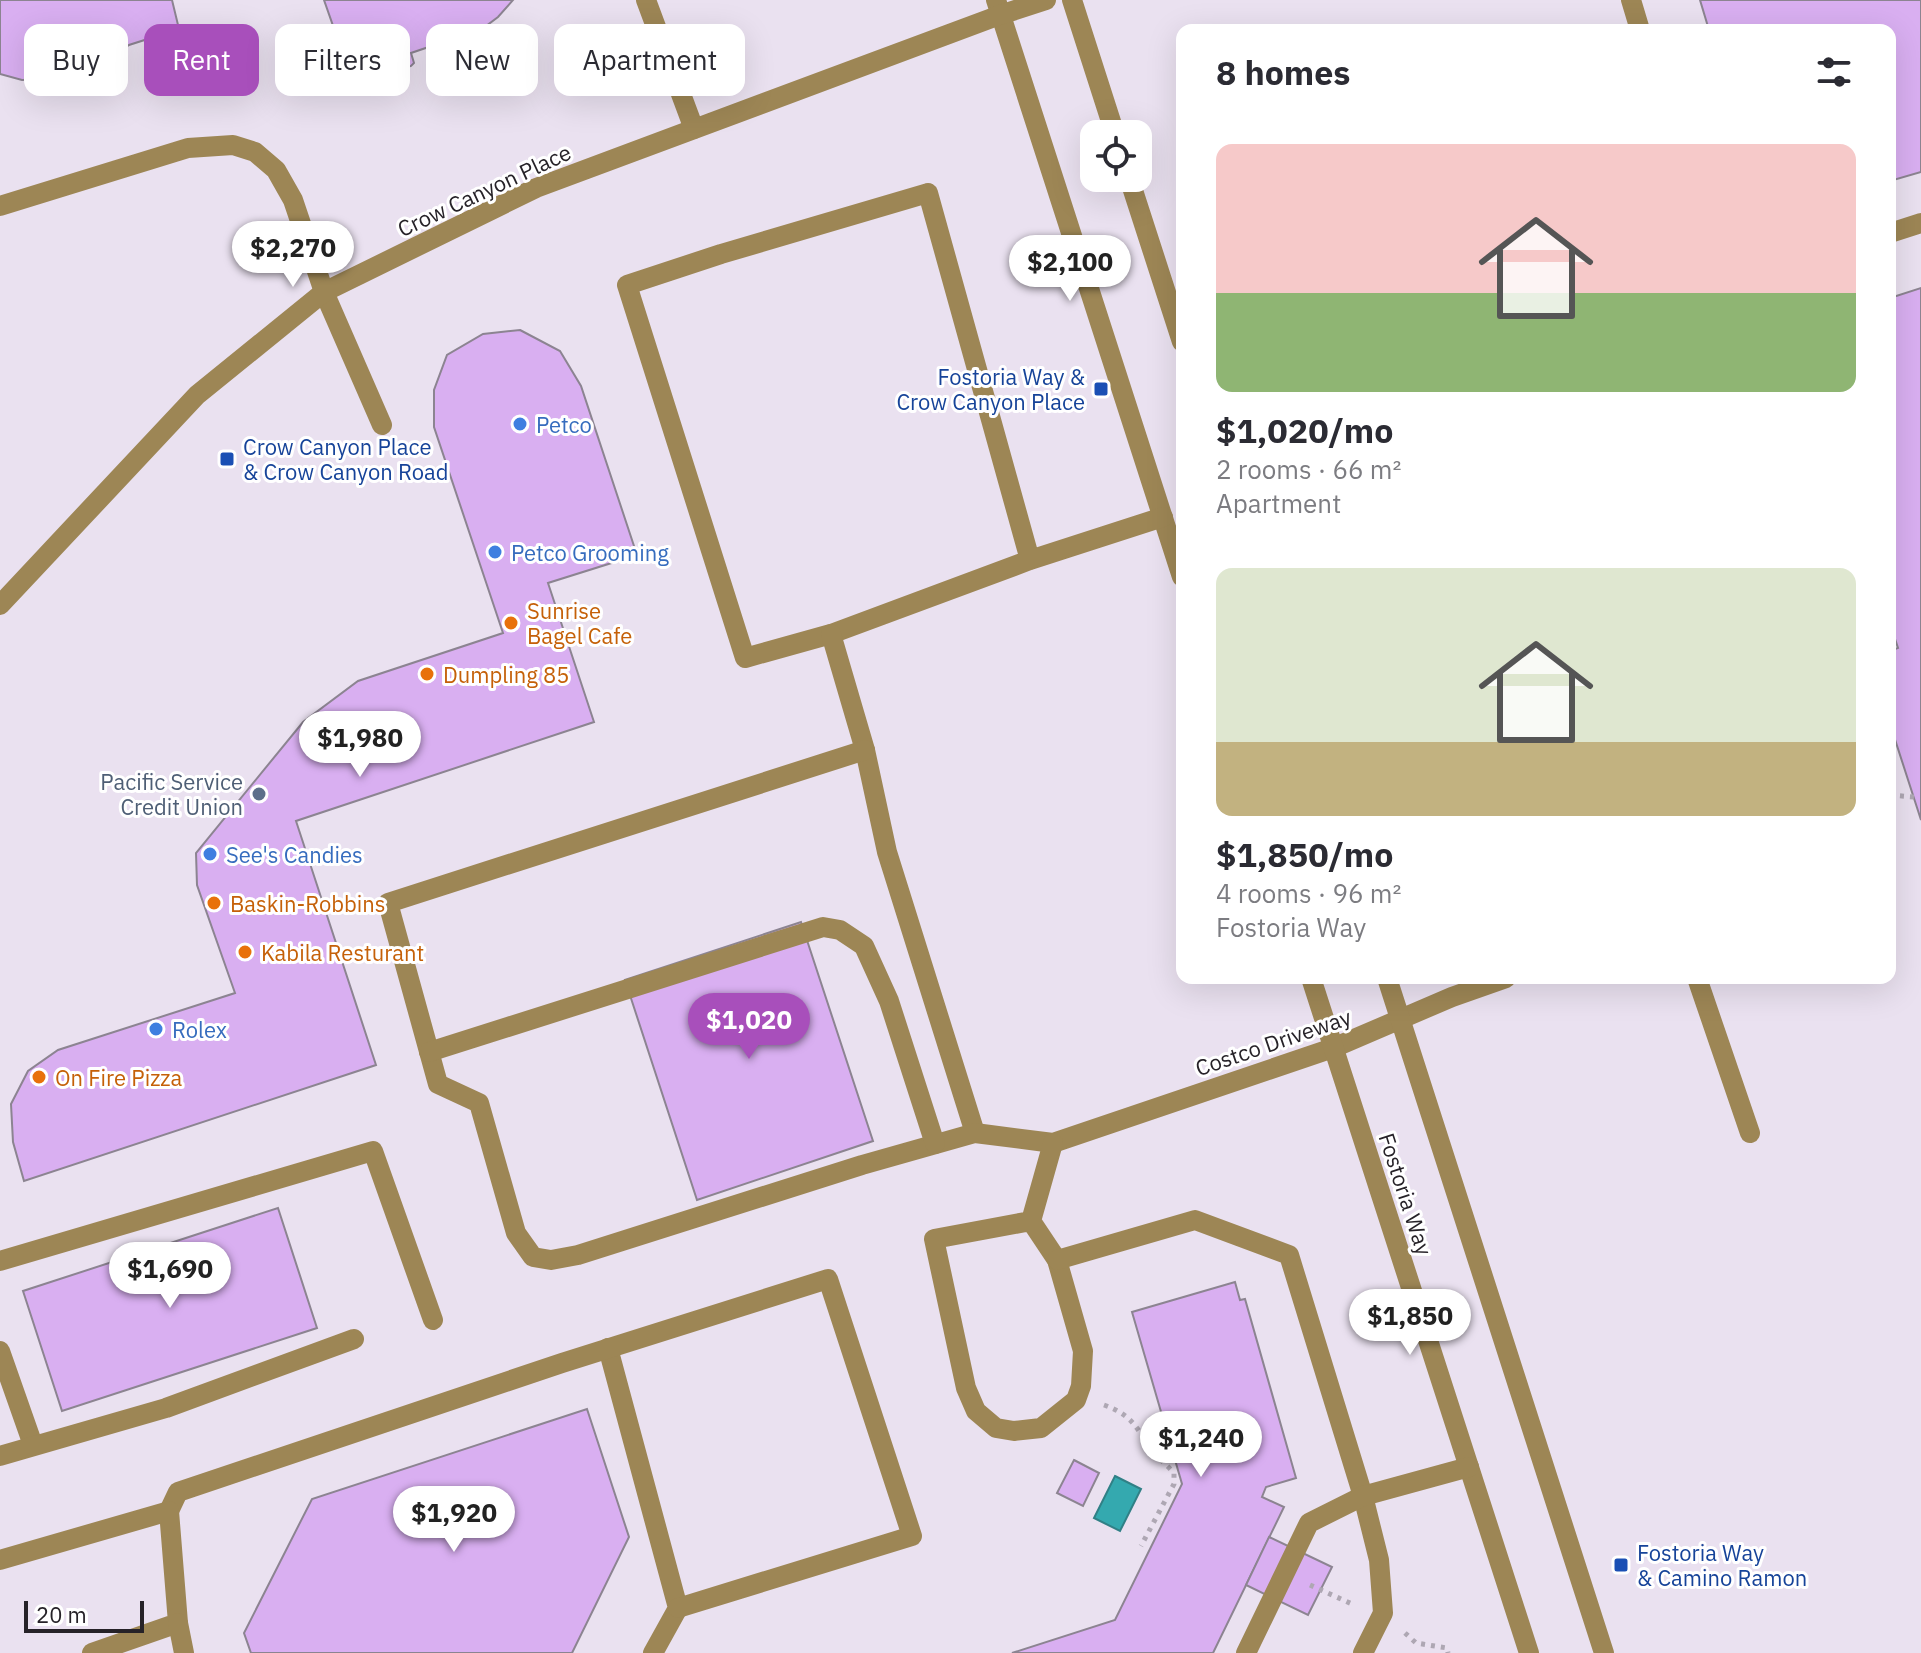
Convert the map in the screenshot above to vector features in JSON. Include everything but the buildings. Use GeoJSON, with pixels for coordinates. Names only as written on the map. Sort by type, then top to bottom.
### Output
{"type":"FeatureCollection","features":[{"type":"Feature","properties":{"kind":"street"},"geometry":{"type":"LineString","coordinates":[[646,0],[694,129]]}},
{"type":"Feature","properties":{"kind":"street","name":"Crow Canyon Place"},"geometry":{"type":"LineString","coordinates":[[0,605],[197,395],[324,292],[536,188],[694,129],[998,7],[1046,0]]}},
{"type":"Feature","properties":{"kind":"street"},"geometry":{"type":"LineString","coordinates":[[1072,0],[1111,120]]}},
{"type":"Feature","properties":{"kind":"street"},"geometry":{"type":"LineString","coordinates":[[1631,0],[1638,24]]}},
{"type":"Feature","properties":{"kind":"street"},"geometry":{"type":"LineString","coordinates":[[998,7],[1176,558]]}},
{"type":"Feature","properties":{"kind":"street"},"geometry":{"type":"LineString","coordinates":[[0,206],[188,148],[233,145],[255,152],[276,170],[293,200],[324,292],[382,425]]}},
{"type":"Feature","properties":{"kind":"street"},"geometry":{"type":"LineString","coordinates":[[1134,192],[1176,323]]}},
{"type":"Feature","properties":{"kind":"street"},"geometry":{"type":"LineString","coordinates":[[1030,560],[928,193],[627,285],[745,658],[831,634],[1030,560],[1163,517]]}},
{"type":"Feature","properties":{"kind":"street"},"geometry":{"type":"LineString","coordinates":[[1896,231],[1921,223]]}},
{"type":"Feature","properties":{"kind":"street"},"geometry":{"type":"LineString","coordinates":[[831,634],[865,750],[887,852],[975,1133]]}},
{"type":"Feature","properties":{"kind":"street"},"geometry":{"type":"LineString","coordinates":[[865,750],[388,903],[438,1084],[479,1103],[516,1233],[533,1257],[551,1260],[578,1255],[975,1133],[1053,1143],[1031,1221],[1057,1260],[1083,1351],[1081,1386],[1076,1400],[1041,1428],[1014,1431],[996,1428],[976,1411],[966,1388],[934,1239],[1031,1221]]}},
{"type":"Feature","properties":{"kind":"street"},"geometry":{"type":"LineString","coordinates":[[429,1052],[823,927],[840,930],[864,946],[889,1001],[935,1144]]}},
{"type":"Feature","properties":{"kind":"street","name":"Fostoria Way"},"geometry":{"type":"LineString","coordinates":[[1313,984],[1529,1653]]}},
{"type":"Feature","properties":{"kind":"street"},"geometry":{"type":"LineString","coordinates":[[1389,984],[1604,1653]]}},
{"type":"Feature","properties":{"kind":"street","name":"Costco Driveway"},"geometry":{"type":"LineString","coordinates":[[1053,1143],[1333,1048],[1489,984]]}},
{"type":"Feature","properties":{"kind":"street"},"geometry":{"type":"LineString","coordinates":[[1699,984],[1750,1133]]}},
{"type":"Feature","properties":{"kind":"street"},"geometry":{"type":"LineString","coordinates":[[0,1261],[373,1151],[433,1320]]}},
{"type":"Feature","properties":{"kind":"street"},"geometry":{"type":"LineString","coordinates":[[1057,1260],[1195,1220],[1289,1255],[1363,1496],[1379,1560],[1383,1613],[1363,1653]]}},
{"type":"Feature","properties":{"kind":"street"},"geometry":{"type":"LineString","coordinates":[[184,1653],[178,1623],[169,1511],[178,1492],[608,1348],[828,1279],[912,1536],[678,1608],[653,1653]]}},
{"type":"Feature","properties":{"kind":"street"},"geometry":{"type":"LineString","coordinates":[[0,1456],[166,1408],[354,1339]]}},
{"type":"Feature","properties":{"kind":"street"},"geometry":{"type":"LineString","coordinates":[[608,1348],[678,1608]]}},
{"type":"Feature","properties":{"kind":"street"},"geometry":{"type":"LineString","coordinates":[[0,1351],[33,1445]]}},
{"type":"Feature","properties":{"kind":"street"},"geometry":{"type":"LineString","coordinates":[[1246,1653],[1309,1523],[1363,1496],[1469,1467]]}},
{"type":"Feature","properties":{"kind":"street"},"geometry":{"type":"LineString","coordinates":[[0,1560],[169,1511]]}},
{"type":"Feature","properties":{"kind":"street"},"geometry":{"type":"LineString","coordinates":[[92,1653],[178,1623]]}},
{"type":"Feature","properties":{"kind":"path"},"geometry":{"type":"LineString","coordinates":[[1896,796],[1914,797]]}},
{"type":"Feature","properties":{"kind":"path"},"geometry":{"type":"LineString","coordinates":[[1076,1400],[1106,1406],[1134,1422],[1153,1451],[1174,1473],[1174,1484],[1141,1546]]}},
{"type":"Feature","properties":{"kind":"water"},"geometry":{"type":"Polygon","coordinates":[[[1115,1476],[1141,1489],[1120,1531],[1094,1518],[1115,1476]]]}},
{"type":"Feature","properties":{"kind":"place","name":"Fostoria Way & Crow Canyon Place"},"geometry":{"type":"Point","coordinates":[1101,389]}},
{"type":"Feature","properties":{"kind":"place","name":"Petco"},"geometry":{"type":"Point","coordinates":[520,424]}},
{"type":"Feature","properties":{"kind":"place","name":"Crow Canyon Place & Crow Canyon Road"},"geometry":{"type":"Point","coordinates":[227,459]}},
{"type":"Feature","properties":{"kind":"place","name":"Petco Grooming"},"geometry":{"type":"Point","coordinates":[495,552]}},
{"type":"Feature","properties":{"kind":"place","name":"Sunrise Bagel Cafe"},"geometry":{"type":"Point","coordinates":[511,623]}},
{"type":"Feature","properties":{"kind":"place","name":"Dumpling 85"},"geometry":{"type":"Point","coordinates":[427,674]}},
{"type":"Feature","properties":{"kind":"place","name":"Pacific Service Credit Union"},"geometry":{"type":"Point","coordinates":[259,794]}},
{"type":"Feature","properties":{"kind":"place","name":"See's Candies"},"geometry":{"type":"Point","coordinates":[210,854]}},
{"type":"Feature","properties":{"kind":"place","name":"Baskin-Robbins"},"geometry":{"type":"Point","coordinates":[214,903]}},
{"type":"Feature","properties":{"kind":"place","name":"Kabila Resturant"},"geometry":{"type":"Point","coordinates":[245,952]}},
{"type":"Feature","properties":{"kind":"place","name":"Rolex"},"geometry":{"type":"Point","coordinates":[156,1029]}},
{"type":"Feature","properties":{"kind":"place","name":"On Fire Pizza"},"geometry":{"type":"Point","coordinates":[39,1077]}},
{"type":"Feature","properties":{"kind":"place","name":"Fostoria Way & Camino Ramon"},"geometry":{"type":"Point","coordinates":[1621,1565]}}]}
